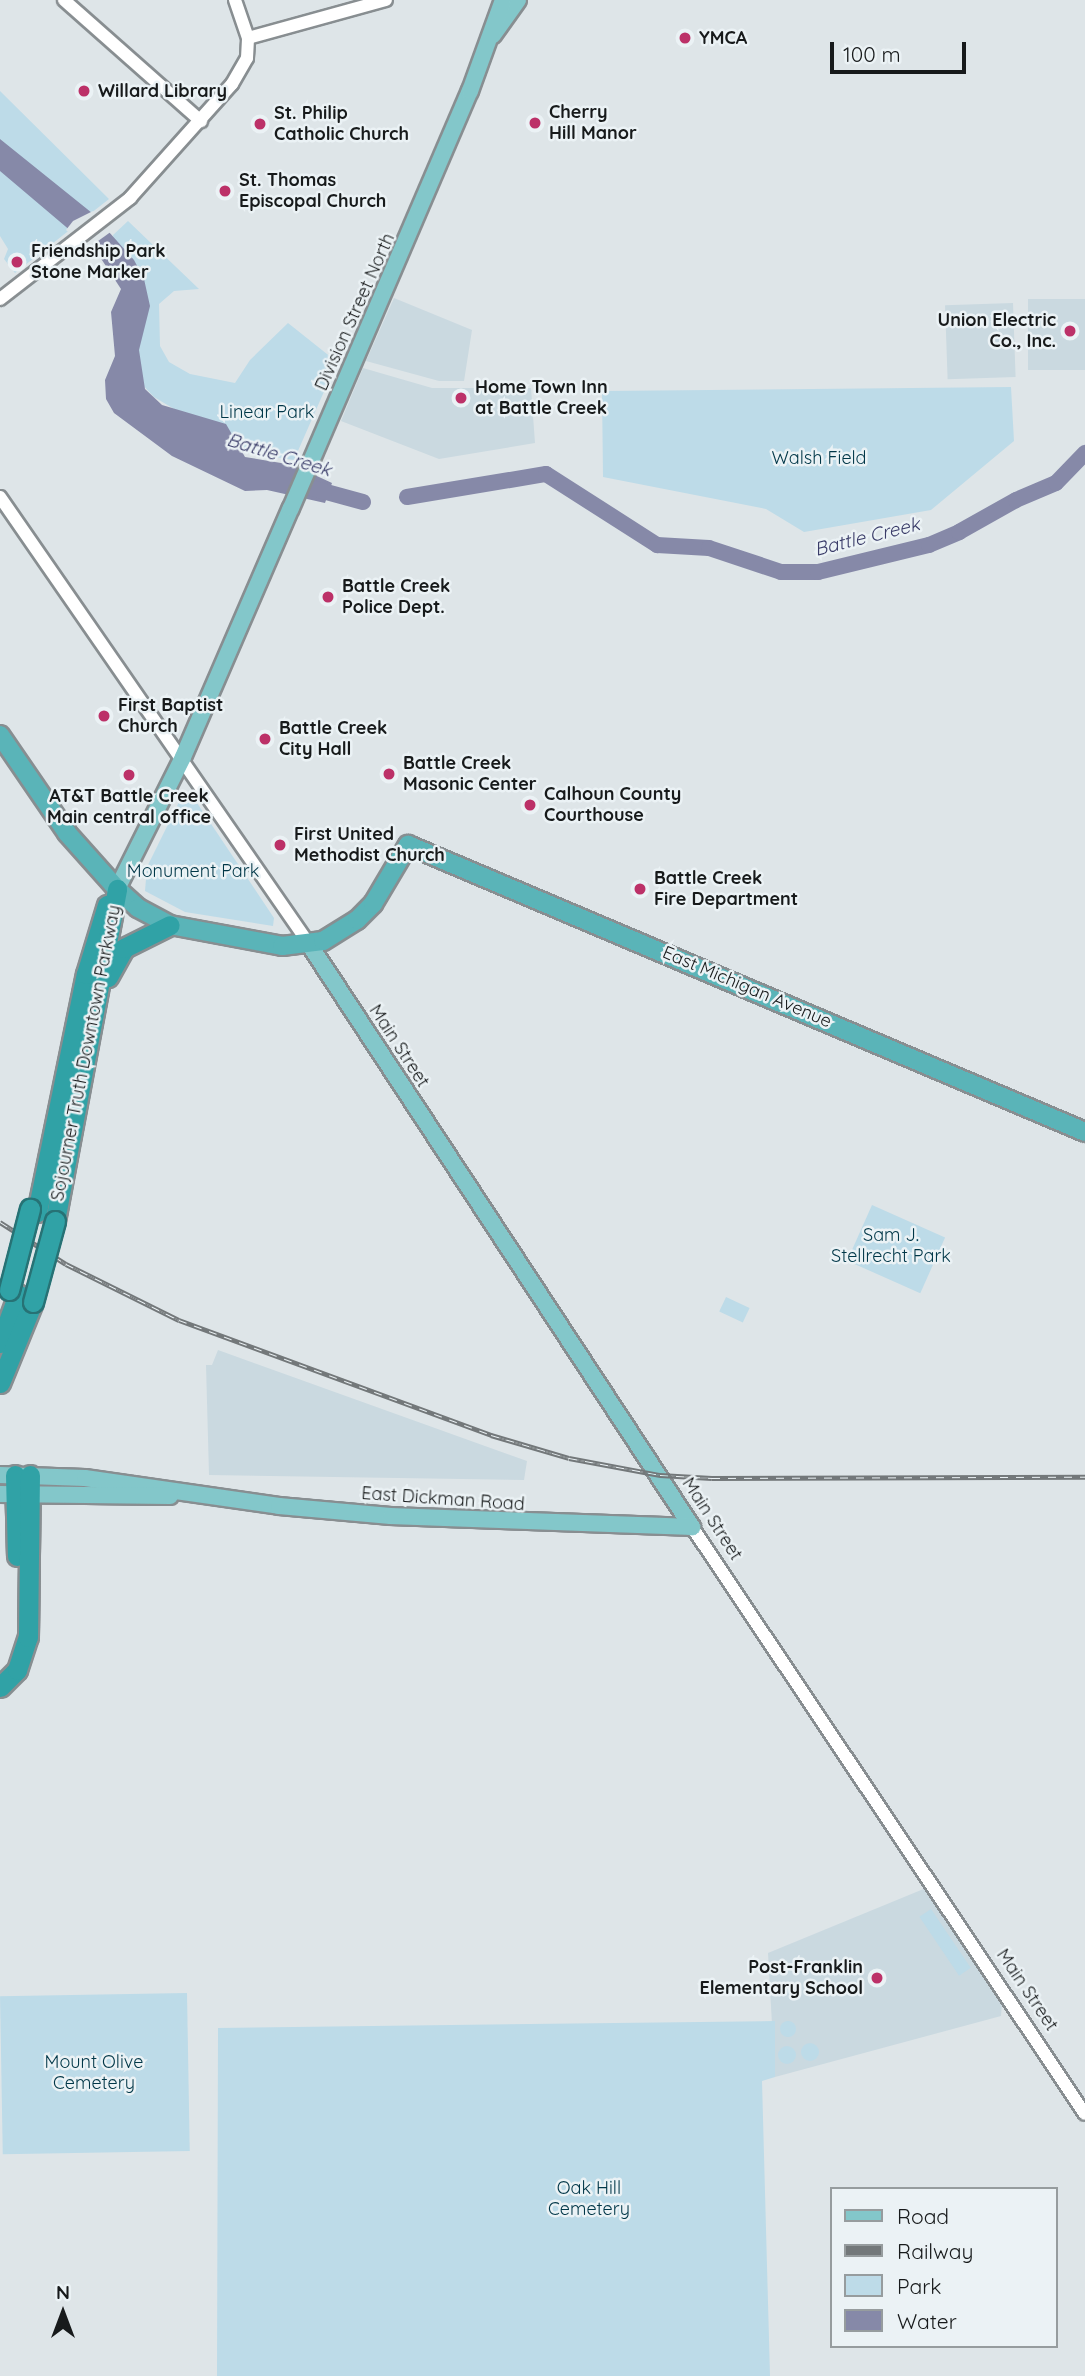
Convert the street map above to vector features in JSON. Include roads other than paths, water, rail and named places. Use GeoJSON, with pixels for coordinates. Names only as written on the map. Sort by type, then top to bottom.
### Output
{"type":"FeatureCollection","features":[{"type":"Feature","properties":{"kind":"highway"},"geometry":{"type":"LineString","coordinates":[[0,735],[67,833],[117,889],[138,908],[170,925],[243,941],[309,944]]}},
{"type":"Feature","properties":{"kind":"highway","name":"East Michigan Avenue"},"geometry":{"type":"LineString","coordinates":[[309,944],[341,931],[366,912],[408,845],[1085,1132]]}},
{"type":"Feature","properties":{"kind":"highway","name":"Sojourner Truth Downtown Parkway"},"geometry":{"type":"LineString","coordinates":[[75,1067],[101,993],[117,889]]}},
{"type":"Feature","properties":{"kind":"highway","name":"Sojourner Truth Downtown Parkway"},"geometry":{"type":"LineString","coordinates":[[0,1343],[64,1123],[98,927],[117,889]]}},
{"type":"Feature","properties":{"kind":"highway"},"geometry":{"type":"LineString","coordinates":[[101,993],[124,948],[170,925]]}},
{"type":"Feature","properties":{"kind":"highway","name":"Sojourner Truth Downtown Parkway"},"geometry":{"type":"LineString","coordinates":[[41,1209],[64,1123]]}},
{"type":"Feature","properties":{"kind":"highway"},"geometry":{"type":"LineString","coordinates":[[15,1297],[41,1209]]}},
{"type":"Feature","properties":{"kind":"highway","name":"Sojourner Truth Downtown Parkway"},"geometry":{"type":"LineString","coordinates":[[0,1383],[15,1297]]}},
{"type":"Feature","properties":{"kind":"highway"},"geometry":{"type":"LineString","coordinates":[[0,1674],[15,1651],[19,1628],[15,1484]]}},
{"type":"Feature","properties":{"kind":"highway"},"geometry":{"type":"LineString","coordinates":[[0,1687],[17,1670],[28,1637],[15,1484]]}},
{"type":"Feature","properties":{"kind":"main road","name":"Division Street North"},"geometry":{"type":"LineString","coordinates":[[493,35],[491,23],[503,0]]}},
{"type":"Feature","properties":{"kind":"main road","name":"Division Street North"},"geometry":{"type":"LineString","coordinates":[[117,889],[183,757],[493,35],[518,0]]}},
{"type":"Feature","properties":{"kind":"main road","name":"Main Street"},"geometry":{"type":"LineString","coordinates":[[309,944],[692,1527]]}},
{"type":"Feature","properties":{"kind":"main road","name":"East Dickman Road"},"geometry":{"type":"LineString","coordinates":[[15,1484],[193,1494],[391,1516],[692,1527]]}},
{"type":"Feature","properties":{"kind":"street"},"geometry":{"type":"LineString","coordinates":[[64,0],[201,121]]}},
{"type":"Feature","properties":{"kind":"street"},"geometry":{"type":"LineString","coordinates":[[0,299],[106,219],[201,121],[242,71],[248,38],[235,0]]}},
{"type":"Feature","properties":{"kind":"street"},"geometry":{"type":"LineString","coordinates":[[248,38],[386,0]]}},
{"type":"Feature","properties":{"kind":"street"},"geometry":{"type":"LineString","coordinates":[[0,497],[183,757],[309,944]]}},
{"type":"Feature","properties":{"kind":"street","name":"Main Street"},"geometry":{"type":"LineString","coordinates":[[692,1527],[1085,2114]]}},
{"type":"Feature","properties":{"kind":"water"},"geometry":{"type":"Polygon","coordinates":[[[0,139],[92,213],[134,260],[144,279],[150,306],[139,350],[145,389],[162,405],[226,424],[245,457],[293,465],[332,483],[325,503],[267,490],[245,491],[172,456],[114,413],[106,399],[105,380],[115,356],[111,312],[121,289],[98,254],[0,171],[0,139]]]}},
{"type":"Feature","properties":{"kind":"waterway","name":"Battle Creek"},"geometry":{"type":"LineString","coordinates":[[407,497],[546,474],[657,545],[709,548],[781,572],[818,572],[929,545],[959,532],[1016,500],[1056,483],[1085,453]]}},
{"type":"Feature","properties":{"kind":"waterway","name":"Battle Creek"},"geometry":{"type":"LineString","coordinates":[[308,487],[363,502]]}},
{"type":"Feature","properties":{"kind":"railway"},"geometry":{"type":"LineString","coordinates":[[0,1222],[66,1264],[179,1320],[491,1435],[569,1458],[660,1475],[712,1478],[1085,1477]]}},
{"type":"Feature","properties":{"kind":"place","name":"YMCA"},"geometry":{"type":"Point","coordinates":[685,38]}},
{"type":"Feature","properties":{"kind":"place","name":"Willard Library"},"geometry":{"type":"Point","coordinates":[84,91]}},
{"type":"Feature","properties":{"kind":"place","name":"Cherry Hill Manor"},"geometry":{"type":"Point","coordinates":[535,123]}},
{"type":"Feature","properties":{"kind":"place","name":"St. Philip Catholic Church"},"geometry":{"type":"Point","coordinates":[260,124]}},
{"type":"Feature","properties":{"kind":"place","name":"St. Thomas Episcopal Church"},"geometry":{"type":"Point","coordinates":[225,191]}},
{"type":"Feature","properties":{"kind":"place","name":"Friendship Park Stone Marker"},"geometry":{"type":"Point","coordinates":[17,262]}},
{"type":"Feature","properties":{"kind":"place","name":"Union Electric Co., Inc."},"geometry":{"type":"Point","coordinates":[1070,331]}},
{"type":"Feature","properties":{"kind":"place","name":"Home Town Inn at Battle Creek"},"geometry":{"type":"Point","coordinates":[461,398]}},
{"type":"Feature","properties":{"kind":"place","name":"Battle Creek Police Dept."},"geometry":{"type":"Point","coordinates":[328,597]}},
{"type":"Feature","properties":{"kind":"place","name":"First Baptist Church"},"geometry":{"type":"Point","coordinates":[104,716]}},
{"type":"Feature","properties":{"kind":"place","name":"Battle Creek City Hall"},"geometry":{"type":"Point","coordinates":[265,739]}},
{"type":"Feature","properties":{"kind":"place","name":"Battle Creek Masonic Center"},"geometry":{"type":"Point","coordinates":[389,774]}},
{"type":"Feature","properties":{"kind":"place","name":"AT&T Battle Creek Main central office"},"geometry":{"type":"Point","coordinates":[129,775]}},
{"type":"Feature","properties":{"kind":"place","name":"Calhoun County Courthouse"},"geometry":{"type":"Point","coordinates":[530,805]}},
{"type":"Feature","properties":{"kind":"place","name":"First United Methodist Church"},"geometry":{"type":"Point","coordinates":[280,845]}},
{"type":"Feature","properties":{"kind":"place","name":"Battle Creek Fire Department"},"geometry":{"type":"Point","coordinates":[640,889]}},
{"type":"Feature","properties":{"kind":"place","name":"Post-Franklin Elementary School"},"geometry":{"type":"Point","coordinates":[877,1978]}},
{"type":"Feature","properties":{"kind":"park label","name":"Linear Park"},"geometry":{"type":"Point","coordinates":[267,412]}},
{"type":"Feature","properties":{"kind":"park label","name":"Walsh Field"},"geometry":{"type":"Point","coordinates":[819,458]}},
{"type":"Feature","properties":{"kind":"park label","name":"Monument Park"},"geometry":{"type":"Point","coordinates":[193,871]}},
{"type":"Feature","properties":{"kind":"park label","name":"Sam J. Stellrecht Park"},"geometry":{"type":"Point","coordinates":[891,1246]}},
{"type":"Feature","properties":{"kind":"park label","name":"Mount Olive Cemetery"},"geometry":{"type":"Point","coordinates":[94,2073]}},
{"type":"Feature","properties":{"kind":"park label","name":"Oak Hill Cemetery"},"geometry":{"type":"Point","coordinates":[589,2199]}}]}
